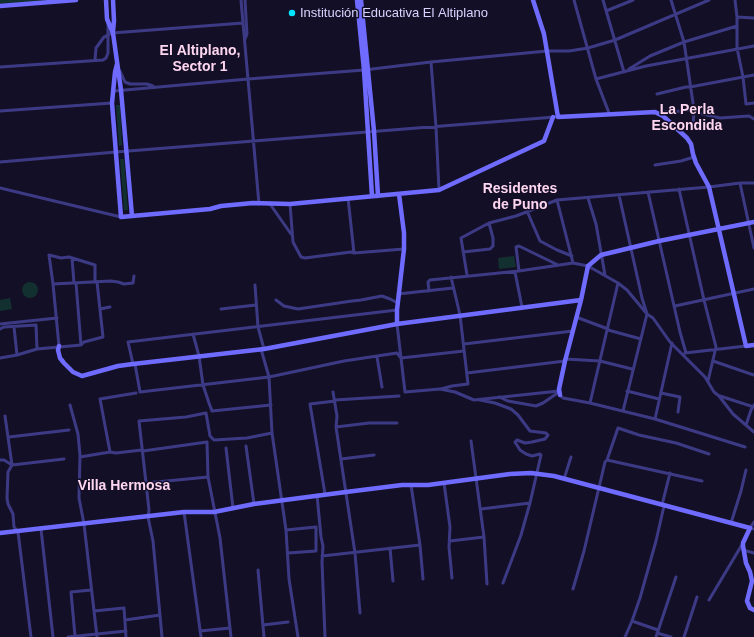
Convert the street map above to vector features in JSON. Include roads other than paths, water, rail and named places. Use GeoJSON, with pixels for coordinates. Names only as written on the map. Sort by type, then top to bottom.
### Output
{"type":"FeatureCollection","features":[{"type":"Feature","properties":{"kind":"street"},"geometry":{"type":"LineString","coordinates":[[0,6],[76,0]]}},
{"type":"Feature","properties":{"kind":"street"},"geometry":{"type":"LineString","coordinates":[[106,0],[110,33],[121,90],[132,216]]}},
{"type":"Feature","properties":{"kind":"street"},"geometry":{"type":"LineString","coordinates":[[0,67],[103,60],[108,56],[110,33],[114,21],[114,0]]}},
{"type":"Feature","properties":{"kind":"street"},"geometry":{"type":"LineString","coordinates":[[241,0],[259,204]]}},
{"type":"Feature","properties":{"kind":"street"},"geometry":{"type":"LineString","coordinates":[[244,0],[247,34],[245,41]]}},
{"type":"Feature","properties":{"kind":"street"},"geometry":{"type":"LineString","coordinates":[[357,0],[366,70]]}},
{"type":"Feature","properties":{"kind":"street"},"geometry":{"type":"LineString","coordinates":[[361,0],[371,131],[378,196]]}},
{"type":"Feature","properties":{"kind":"street"},"geometry":{"type":"LineString","coordinates":[[533,0],[544,34],[558,117]]}},
{"type":"Feature","properties":{"kind":"street"},"geometry":{"type":"LineString","coordinates":[[574,0],[596,80],[609,113]]}},
{"type":"Feature","properties":{"kind":"street"},"geometry":{"type":"LineString","coordinates":[[603,0],[624,72]]}},
{"type":"Feature","properties":{"kind":"street"},"geometry":{"type":"LineString","coordinates":[[606,11],[632,0]]}},
{"type":"Feature","properties":{"kind":"street"},"geometry":{"type":"LineString","coordinates":[[671,0],[684,42],[693,103]]}},
{"type":"Feature","properties":{"kind":"street"},"geometry":{"type":"LineString","coordinates":[[114,91],[569,51],[588,48],[615,40],[709,0]]}},
{"type":"Feature","properties":{"kind":"street"},"geometry":{"type":"LineString","coordinates":[[735,0],[737,17],[737,48],[743,77],[746,104],[754,103]]}},
{"type":"Feature","properties":{"kind":"street"},"geometry":{"type":"LineString","coordinates":[[737,17],[754,18]]}},
{"type":"Feature","properties":{"kind":"street"},"geometry":{"type":"LineString","coordinates":[[95,60],[96,48],[110,33],[243,23]]}},
{"type":"Feature","properties":{"kind":"street"},"geometry":{"type":"LineString","coordinates":[[624,72],[650,56],[684,42],[737,26]]}},
{"type":"Feature","properties":{"kind":"street"},"geometry":{"type":"LineString","coordinates":[[596,80],[624,72],[737,48],[754,46]]}},
{"type":"Feature","properties":{"kind":"street"},"geometry":{"type":"LineString","coordinates":[[431,62],[439,190]]}},
{"type":"Feature","properties":{"kind":"street"},"geometry":{"type":"LineString","coordinates":[[117,64],[125,82],[130,84],[147,84],[154,87]]}},
{"type":"Feature","properties":{"kind":"street"},"geometry":{"type":"LineString","coordinates":[[117,64],[112,103],[122,217]]}},
{"type":"Feature","properties":{"kind":"street"},"geometry":{"type":"LineString","coordinates":[[657,94],[686,87],[754,75]]}},
{"type":"Feature","properties":{"kind":"street"},"geometry":{"type":"LineString","coordinates":[[0,111],[112,103]]}},
{"type":"Feature","properties":{"kind":"street"},"geometry":{"type":"LineString","coordinates":[[659,114],[663,112],[690,110],[720,118],[749,116],[754,119]]}},
{"type":"Feature","properties":{"kind":"street"},"geometry":{"type":"LineString","coordinates":[[0,162],[553,117],[609,113],[655,112],[687,138],[691,144],[694,157],[709,187],[746,346]]}},
{"type":"Feature","properties":{"kind":"street"},"geometry":{"type":"LineString","coordinates":[[693,125],[694,112]]}},
{"type":"Feature","properties":{"kind":"street"},"geometry":{"type":"LineString","coordinates":[[0,188],[122,217],[210,209],[221,206],[253,203],[290,204],[439,190],[544,141],[553,117]]}},
{"type":"Feature","properties":{"kind":"street"},"geometry":{"type":"LineString","coordinates":[[371,131],[372,196]]}},
{"type":"Feature","properties":{"kind":"street"},"geometry":{"type":"LineString","coordinates":[[655,165],[681,161],[694,157]]}},
{"type":"Feature","properties":{"kind":"street"},"geometry":{"type":"LineString","coordinates":[[740,183],[752,223],[754,248]]}},
{"type":"Feature","properties":{"kind":"street"},"geometry":{"type":"LineString","coordinates":[[466,275],[461,238],[489,223],[516,216],[557,200],[740,183],[754,183]]}},
{"type":"Feature","properties":{"kind":"street"},"geometry":{"type":"LineString","coordinates":[[679,189],[716,350],[708,382]]}},
{"type":"Feature","properties":{"kind":"street"},"geometry":{"type":"LineString","coordinates":[[648,192],[675,306],[684,353]]}},
{"type":"Feature","properties":{"kind":"street"},"geometry":{"type":"LineString","coordinates":[[399,194],[404,233],[404,249],[398,294],[397,324],[405,392],[440,389],[468,384],[460,315],[451,277]]}},
{"type":"Feature","properties":{"kind":"street"},"geometry":{"type":"LineString","coordinates":[[620,195],[630,248],[647,314],[632,369],[623,411]]}},
{"type":"Feature","properties":{"kind":"street"},"geometry":{"type":"LineString","coordinates":[[348,198],[354,253]]}},
{"type":"Feature","properties":{"kind":"street"},"geometry":{"type":"LineString","coordinates":[[588,198],[596,224],[605,275]]}},
{"type":"Feature","properties":{"kind":"street"},"geometry":{"type":"LineString","coordinates":[[557,200],[573,263]]}},
{"type":"Feature","properties":{"kind":"street"},"geometry":{"type":"LineString","coordinates":[[270,204],[292,235]]}},
{"type":"Feature","properties":{"kind":"street"},"geometry":{"type":"LineString","coordinates":[[290,204],[293,242],[301,257],[305,258],[351,252],[404,249]]}},
{"type":"Feature","properties":{"kind":"street"},"geometry":{"type":"LineString","coordinates":[[527,211],[540,241],[572,256]]}},
{"type":"Feature","properties":{"kind":"street"},"geometry":{"type":"LineString","coordinates":[[463,252],[490,249],[493,246],[493,238],[489,223]]}},
{"type":"Feature","properties":{"kind":"street"},"geometry":{"type":"LineString","coordinates":[[745,447],[655,419],[563,398],[560,393],[565,360],[581,300],[588,266],[601,255],[752,223]]}},
{"type":"Feature","properties":{"kind":"street"},"geometry":{"type":"LineString","coordinates":[[522,308],[517,271],[516,247],[519,246],[558,265]]}},
{"type":"Feature","properties":{"kind":"street"},"geometry":{"type":"LineString","coordinates":[[0,358],[37,349],[59,346],[81,345],[84,342],[103,337],[95,266],[72,258],[49,256],[59,346],[58,350],[60,358],[77,375],[82,376],[118,366],[263,349],[397,324],[581,300]]}},
{"type":"Feature","properties":{"kind":"street"},"geometry":{"type":"LineString","coordinates":[[72,258],[81,345]]}},
{"type":"Feature","properties":{"kind":"street"},"geometry":{"type":"LineString","coordinates":[[429,291],[428,282],[430,280],[466,275],[517,271],[573,263],[588,266],[618,283],[636,300],[647,314],[653,318],[672,343],[684,353],[708,382],[714,392],[734,414],[754,432]]}},
{"type":"Feature","properties":{"kind":"street"},"geometry":{"type":"LineString","coordinates":[[53,284],[111,281],[124,284],[133,283],[134,276]]}},
{"type":"Feature","properties":{"kind":"street"},"geometry":{"type":"LineString","coordinates":[[590,403],[618,283]]}},
{"type":"Feature","properties":{"kind":"street"},"geometry":{"type":"LineString","coordinates":[[255,285],[258,327],[269,377],[272,433],[286,530],[289,579],[298,637]]}},
{"type":"Feature","properties":{"kind":"street"},"geometry":{"type":"LineString","coordinates":[[398,294],[453,288]]}},
{"type":"Feature","properties":{"kind":"street"},"geometry":{"type":"LineString","coordinates":[[675,306],[754,289]]}},
{"type":"Feature","properties":{"kind":"street"},"geometry":{"type":"LineString","coordinates":[[276,300],[284,306],[298,309],[382,296],[398,303]]}},
{"type":"Feature","properties":{"kind":"street"},"geometry":{"type":"LineString","coordinates":[[221,309],[256,305]]}},
{"type":"Feature","properties":{"kind":"street"},"geometry":{"type":"LineString","coordinates":[[100,309],[110,307]]}},
{"type":"Feature","properties":{"kind":"street"},"geometry":{"type":"LineString","coordinates":[[397,310],[128,342],[140,392],[269,377],[344,361],[397,353],[401,358]]}},
{"type":"Feature","properties":{"kind":"street"},"geometry":{"type":"LineString","coordinates":[[0,324],[56,318]]}},
{"type":"Feature","properties":{"kind":"street"},"geometry":{"type":"LineString","coordinates":[[576,318],[640,339]]}},
{"type":"Feature","properties":{"kind":"street"},"geometry":{"type":"LineString","coordinates":[[0,329],[36,325],[37,349]]}},
{"type":"Feature","properties":{"kind":"street"},"geometry":{"type":"LineString","coordinates":[[14,327],[17,355]]}},
{"type":"Feature","properties":{"kind":"street"},"geometry":{"type":"LineString","coordinates":[[464,344],[573,331]]}},
{"type":"Feature","properties":{"kind":"street"},"geometry":{"type":"LineString","coordinates":[[193,334],[208,403],[212,412],[271,405]]}},
{"type":"Feature","properties":{"kind":"street"},"geometry":{"type":"LineString","coordinates":[[655,419],[672,343]]}},
{"type":"Feature","properties":{"kind":"street"},"geometry":{"type":"LineString","coordinates":[[684,353],[754,345]]}},
{"type":"Feature","properties":{"kind":"street"},"geometry":{"type":"LineString","coordinates":[[401,358],[464,351]]}},
{"type":"Feature","properties":{"kind":"street"},"geometry":{"type":"LineString","coordinates":[[377,357],[382,387]]}},
{"type":"Feature","properties":{"kind":"street"},"geometry":{"type":"LineString","coordinates":[[467,373],[565,360],[600,361],[632,369]]}},
{"type":"Feature","properties":{"kind":"street"},"geometry":{"type":"LineString","coordinates":[[713,361],[754,375]]}},
{"type":"Feature","properties":{"kind":"street"},"geometry":{"type":"LineString","coordinates":[[440,389],[455,392],[474,400],[560,393]]}},
{"type":"Feature","properties":{"kind":"street"},"geometry":{"type":"LineString","coordinates":[[628,391],[659,399]]}},
{"type":"Feature","properties":{"kind":"street"},"geometry":{"type":"LineString","coordinates":[[333,392],[337,416],[336,427],[355,553],[360,613]]}},
{"type":"Feature","properties":{"kind":"street"},"geometry":{"type":"LineString","coordinates":[[110,452],[100,399],[136,393]]}},
{"type":"Feature","properties":{"kind":"street"},"geometry":{"type":"LineString","coordinates":[[500,397],[505,400],[536,406],[543,404],[560,393]]}},
{"type":"Feature","properties":{"kind":"street"},"geometry":{"type":"LineString","coordinates":[[660,393],[680,397],[678,412]]}},
{"type":"Feature","properties":{"kind":"street"},"geometry":{"type":"LineString","coordinates":[[325,494],[310,404],[335,400],[399,396]]}},
{"type":"Feature","properties":{"kind":"street"},"geometry":{"type":"LineString","coordinates":[[719,396],[754,406],[751,410],[746,425]]}},
{"type":"Feature","properties":{"kind":"street"},"geometry":{"type":"LineString","coordinates":[[480,400],[495,403],[511,409],[518,415],[530,431],[546,433],[548,435],[545,439],[532,442],[525,443],[517,440],[515,442],[520,450],[526,454],[532,456],[541,455],[530,503],[514,556],[503,583]]}},
{"type":"Feature","properties":{"kind":"street"},"geometry":{"type":"LineString","coordinates":[[70,405],[78,434],[80,457],[79,498],[84,524],[96,636]]}},
{"type":"Feature","properties":{"kind":"street"},"geometry":{"type":"LineString","coordinates":[[162,637],[154,549],[148,517],[149,510],[138,421],[186,417],[206,413],[210,436],[214,440],[247,438],[272,433]]}},
{"type":"Feature","properties":{"kind":"street"},"geometry":{"type":"LineString","coordinates":[[4,416],[12,465],[8,472],[7,498],[13,514],[14,527],[18,532],[31,637]]}},
{"type":"Feature","properties":{"kind":"street"},"geometry":{"type":"LineString","coordinates":[[336,427],[369,423],[397,423]]}},
{"type":"Feature","properties":{"kind":"street"},"geometry":{"type":"LineString","coordinates":[[574,590],[600,488],[605,462],[608,460],[618,428],[639,435],[676,443],[709,454]]}},
{"type":"Feature","properties":{"kind":"street"},"geometry":{"type":"LineString","coordinates":[[8,437],[69,430]]}},
{"type":"Feature","properties":{"kind":"street"},"geometry":{"type":"LineString","coordinates":[[471,441],[481,509],[487,584]]}},
{"type":"Feature","properties":{"kind":"street"},"geometry":{"type":"LineString","coordinates":[[80,457],[110,452],[116,453],[207,442],[208,477],[220,538],[231,637]]}},
{"type":"Feature","properties":{"kind":"street"},"geometry":{"type":"LineString","coordinates":[[246,446],[254,504]]}},
{"type":"Feature","properties":{"kind":"street"},"geometry":{"type":"LineString","coordinates":[[226,448],[229,463],[233,508]]}},
{"type":"Feature","properties":{"kind":"street"},"geometry":{"type":"LineString","coordinates":[[341,459],[374,455]]}},
{"type":"Feature","properties":{"kind":"street"},"geometry":{"type":"LineString","coordinates":[[564,479],[571,457]]}},
{"type":"Feature","properties":{"kind":"street"},"geometry":{"type":"LineString","coordinates":[[0,460],[4,460],[12,465],[64,459]]}},
{"type":"Feature","properties":{"kind":"street"},"geometry":{"type":"LineString","coordinates":[[608,460],[702,481]]}},
{"type":"Feature","properties":{"kind":"street"},"geometry":{"type":"LineString","coordinates":[[731,523],[746,470]]}},
{"type":"Feature","properties":{"kind":"street"},"geometry":{"type":"LineString","coordinates":[[0,533],[184,512],[214,512],[254,504],[317,495],[411,485],[428,485],[520,473],[537,474],[564,479],[752,528]]}},
{"type":"Feature","properties":{"kind":"street"},"geometry":{"type":"LineString","coordinates":[[625,637],[632,621],[656,540],[670,473]]}},
{"type":"Feature","properties":{"kind":"street"},"geometry":{"type":"LineString","coordinates":[[146,483],[208,477]]}},
{"type":"Feature","properties":{"kind":"street"},"geometry":{"type":"LineString","coordinates":[[444,483],[450,526],[449,547],[452,578]]}},
{"type":"Feature","properties":{"kind":"street"},"geometry":{"type":"LineString","coordinates":[[411,485],[420,545],[423,579]]}},
{"type":"Feature","properties":{"kind":"street"},"geometry":{"type":"LineString","coordinates":[[317,495],[323,546],[322,556],[325,637]]}},
{"type":"Feature","properties":{"kind":"street"},"geometry":{"type":"LineString","coordinates":[[481,509],[530,503]]}},
{"type":"Feature","properties":{"kind":"street"},"geometry":{"type":"LineString","coordinates":[[184,512],[201,637]]}},
{"type":"Feature","properties":{"kind":"street"},"geometry":{"type":"LineString","coordinates":[[709,600],[752,528],[754,522]]}},
{"type":"Feature","properties":{"kind":"street"},"geometry":{"type":"LineString","coordinates":[[286,530],[316,527],[316,551],[288,553]]}},
{"type":"Feature","properties":{"kind":"street"},"geometry":{"type":"LineString","coordinates":[[41,529],[53,637]]}},
{"type":"Feature","properties":{"kind":"street"},"geometry":{"type":"LineString","coordinates":[[450,541],[484,537]]}},
{"type":"Feature","properties":{"kind":"street"},"geometry":{"type":"LineString","coordinates":[[743,543],[746,563],[752,581],[747,601],[750,608],[754,610]]}},
{"type":"Feature","properties":{"kind":"street"},"geometry":{"type":"LineString","coordinates":[[322,556],[420,545]]}},
{"type":"Feature","properties":{"kind":"street"},"geometry":{"type":"LineString","coordinates":[[390,548],[393,581]]}},
{"type":"Feature","properties":{"kind":"street"},"geometry":{"type":"LineString","coordinates":[[743,550],[754,553]]}},
{"type":"Feature","properties":{"kind":"street"},"geometry":{"type":"LineString","coordinates":[[258,570],[264,637]]}},
{"type":"Feature","properties":{"kind":"street"},"geometry":{"type":"LineString","coordinates":[[656,637],[676,577]]}},
{"type":"Feature","properties":{"kind":"street"},"geometry":{"type":"LineString","coordinates":[[75,636],[71,592],[92,590]]}},
{"type":"Feature","properties":{"kind":"street"},"geometry":{"type":"LineString","coordinates":[[684,637],[697,596]]}},
{"type":"Feature","properties":{"kind":"street"},"geometry":{"type":"LineString","coordinates":[[94,611],[124,608],[126,637]]}},
{"type":"Feature","properties":{"kind":"street"},"geometry":{"type":"LineString","coordinates":[[125,620],[160,615]]}},
{"type":"Feature","properties":{"kind":"street"},"geometry":{"type":"LineString","coordinates":[[632,621],[671,637]]}},
{"type":"Feature","properties":{"kind":"street"},"geometry":{"type":"LineString","coordinates":[[263,625],[288,622]]}},
{"type":"Feature","properties":{"kind":"street"},"geometry":{"type":"LineString","coordinates":[[200,631],[230,628]]}},
{"type":"Feature","properties":{"kind":"street"},"geometry":{"type":"LineString","coordinates":[[68,637],[96,636],[126,631]]}},
{"type":"Feature","properties":{"kind":"place","name":"Institución Educativa El Altiplano"},"geometry":{"type":"Point","coordinates":[292,13]}},
{"type":"Feature","properties":{"kind":"district","name":"El Altiplano, Sector 1"},"geometry":{"type":"Point","coordinates":[200,60]}},
{"type":"Feature","properties":{"kind":"district","name":"La Perla Escondida"},"geometry":{"type":"Point","coordinates":[687,118]}},
{"type":"Feature","properties":{"kind":"district","name":"Residentes de Puno"},"geometry":{"type":"Point","coordinates":[520,198]}},
{"type":"Feature","properties":{"kind":"district","name":"Villa Hermosa"},"geometry":{"type":"Point","coordinates":[124,486]}}]}
